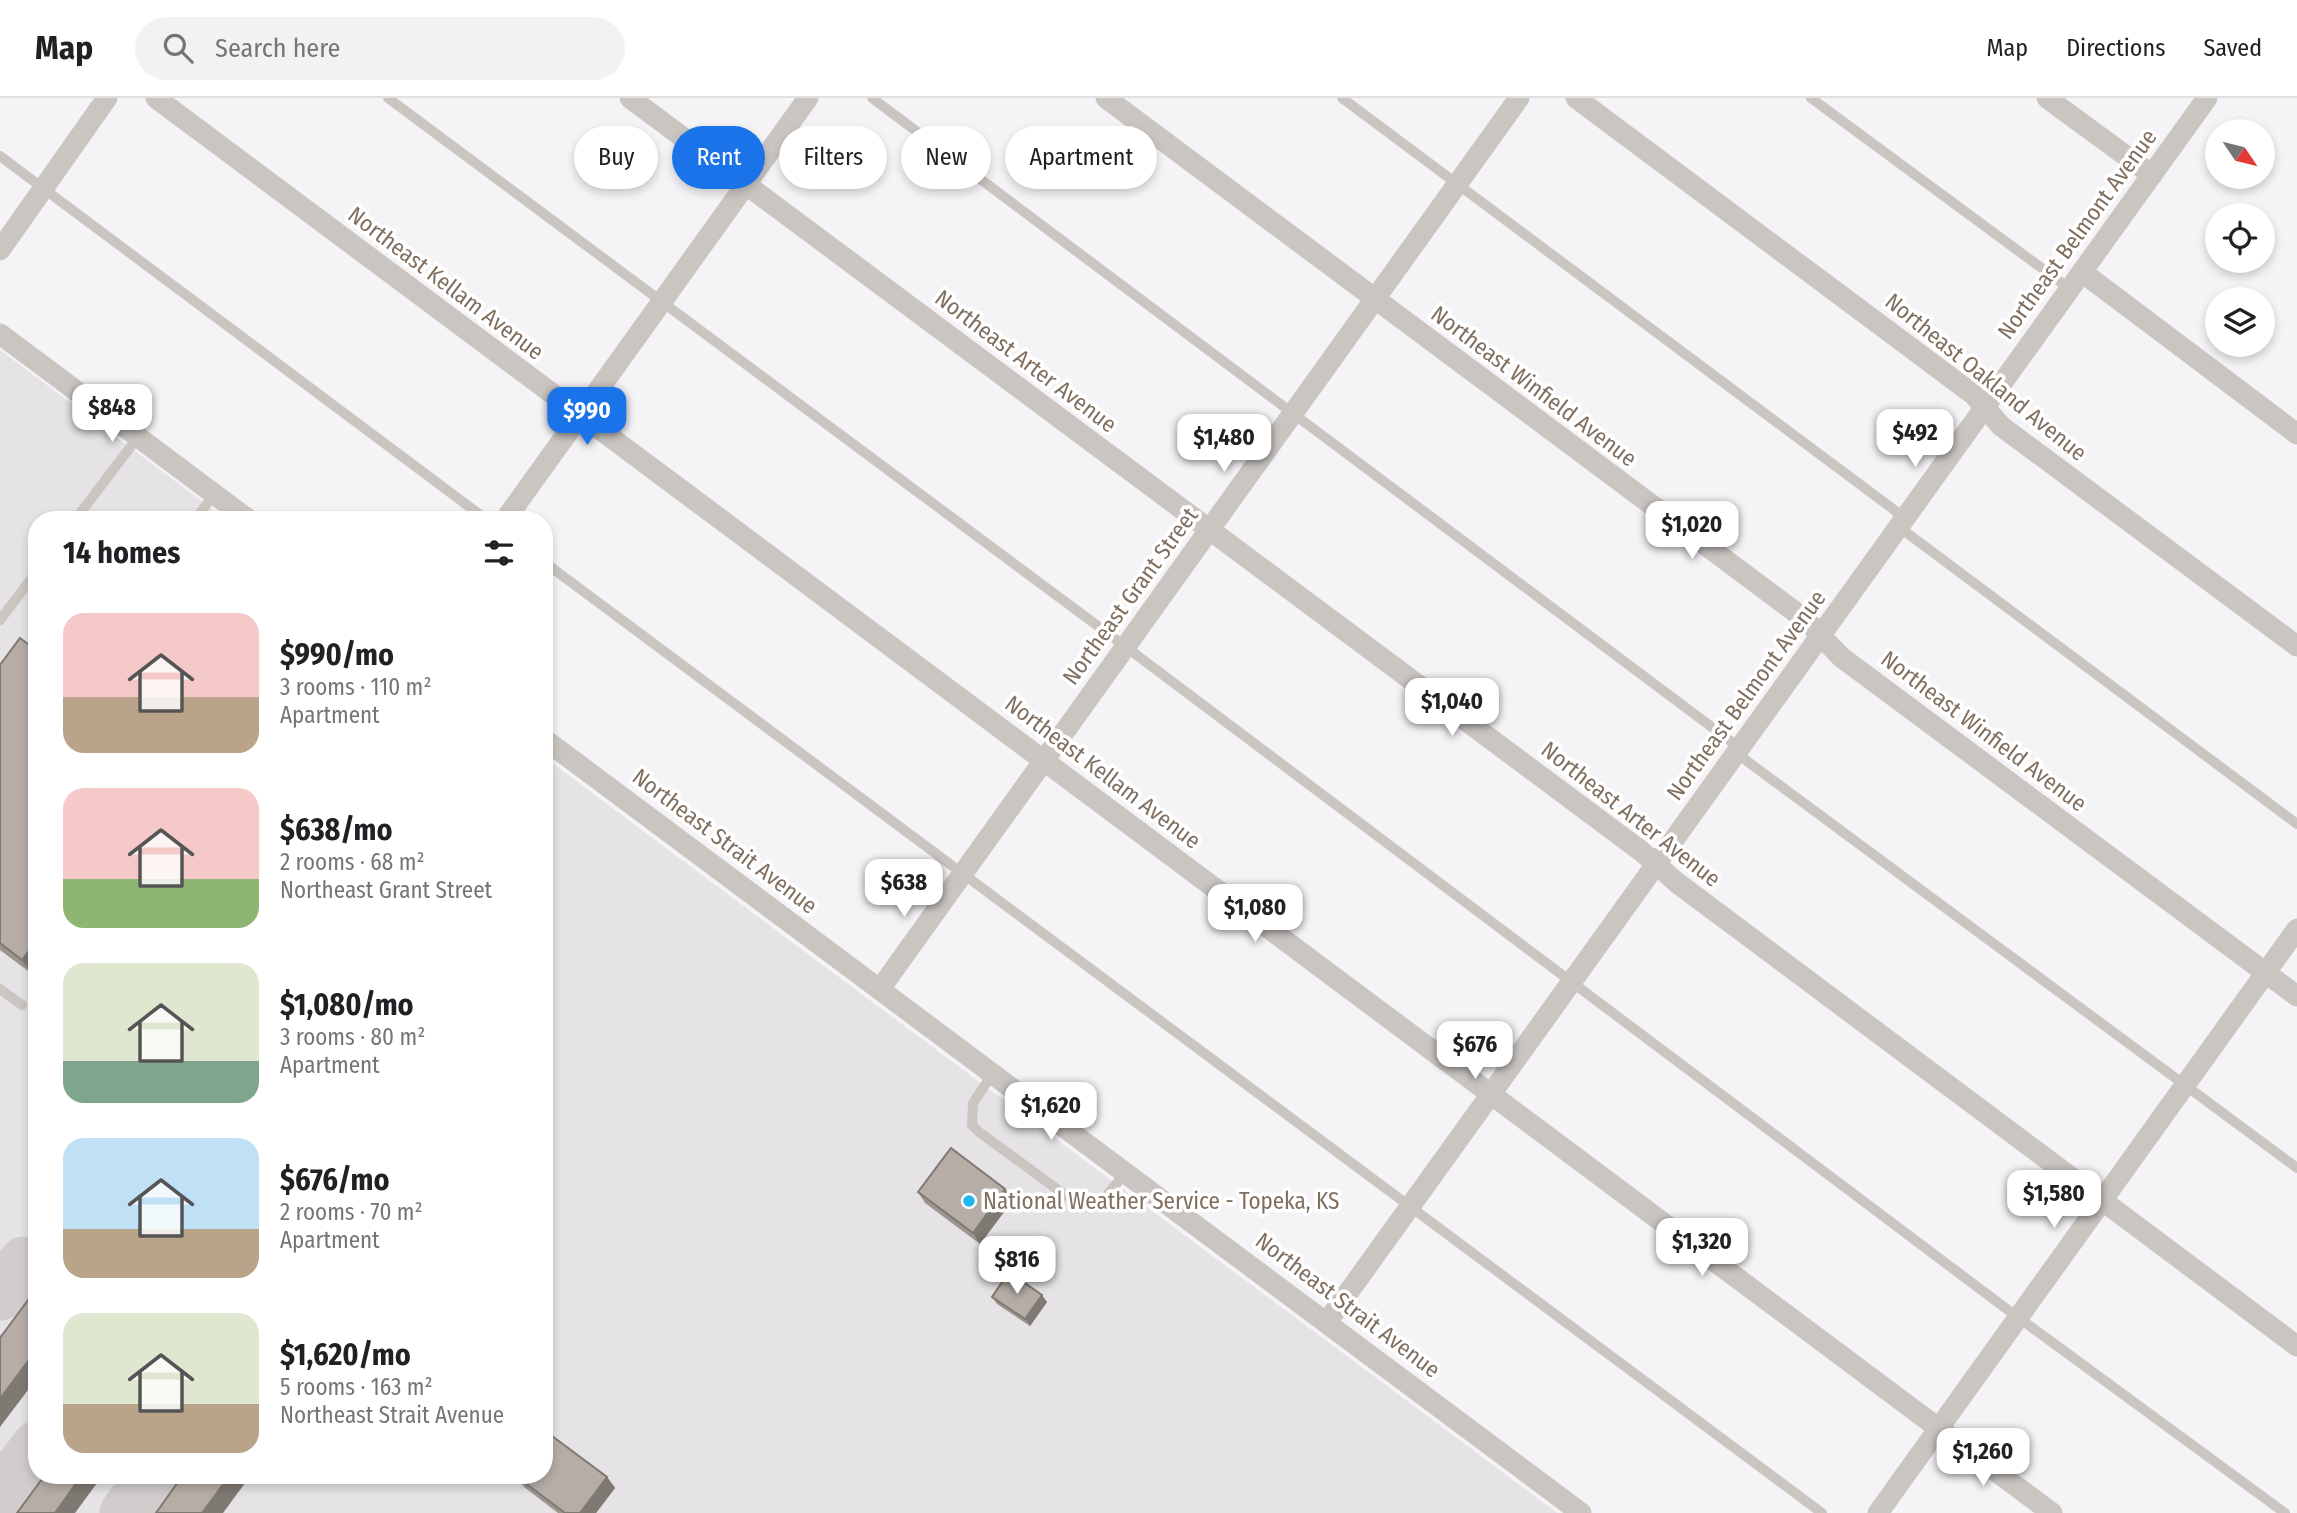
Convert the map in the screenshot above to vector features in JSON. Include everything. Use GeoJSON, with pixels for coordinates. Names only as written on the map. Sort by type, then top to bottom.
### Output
{"type":"FeatureCollection","features":[{"type":"Feature","properties":{"kind":"street"},"geometry":{"type":"LineString","coordinates":[[0,250],[107,98]]}},
{"type":"Feature","properties":{"kind":"street","name":"Northeast Kellam Avenue"},"geometry":{"type":"LineString","coordinates":[[156,98],[2052,1513]]}},
{"type":"Feature","properties":{"kind":"street","name":"Northeast Arter Avenue"},"geometry":{"type":"LineString","coordinates":[[630,98],[672,129]]}},
{"type":"Feature","properties":{"kind":"street"},"geometry":{"type":"LineString","coordinates":[[765,158],[808,98]]}},
{"type":"Feature","properties":{"kind":"street","name":"Northeast Winfield Avenue"},"geometry":{"type":"LineString","coordinates":[[1107,98],[1806,620],[1841,657],[2297,996]]}},
{"type":"Feature","properties":{"kind":"street","name":"Northeast Grant Street"},"geometry":{"type":"LineString","coordinates":[[880,989],[1519,98]]}},
{"type":"Feature","properties":{"kind":"street","name":"Northeast Oakland Avenue"},"geometry":{"type":"LineString","coordinates":[[1576,98],[1974,395],[2001,426],[2297,646]]}},
{"type":"Feature","properties":{"kind":"street"},"geometry":{"type":"LineString","coordinates":[[2047,98],[2152,175]]}},
{"type":"Feature","properties":{"kind":"street","name":"Northeast Belmont Avenue"},"geometry":{"type":"LineString","coordinates":[[1327,1322],[2207,98]]}},
{"type":"Feature","properties":{"kind":"street"},"geometry":{"type":"LineString","coordinates":[[511,511],[742,189]]}},
{"type":"Feature","properties":{"kind":"street","name":"Northeast Arter Avenue"},"geometry":{"type":"LineString","coordinates":[[753,189],[2297,1346]]}},
{"type":"Feature","properties":{"kind":"street"},"geometry":{"type":"LineString","coordinates":[[2082,272],[2297,434]]}},
{"type":"Feature","properties":{"kind":"street"},"geometry":{"type":"LineString","coordinates":[[0,334],[237,511]]}},
{"type":"Feature","properties":{"kind":"street","name":"Northeast Strait Avenue"},"geometry":{"type":"LineString","coordinates":[[553,746],[1581,1513]]}},
{"type":"Feature","properties":{"kind":"street"},"geometry":{"type":"LineString","coordinates":[[1878,1513],[2297,929]]}},
{"type":"Feature","properties":{"kind":"lane"},"geometry":{"type":"LineString","coordinates":[[388,98],[1126,647],[2018,1317],[2285,1513]]}},
{"type":"Feature","properties":{"kind":"lane"},"geometry":{"type":"LineString","coordinates":[[872,98],[1294,411],[1725,737],[1732,743],[1736,753],[2297,1168]]}},
{"type":"Feature","properties":{"kind":"lane"},"geometry":{"type":"LineString","coordinates":[[1342,98],[1897,512],[1899,527],[2297,824]]}},
{"type":"Feature","properties":{"kind":"lane"},"geometry":{"type":"LineString","coordinates":[[1811,98],[2070,289]]}},
{"type":"Feature","properties":{"kind":"lane"},"geometry":{"type":"LineString","coordinates":[[0,156],[475,511]]}},
{"type":"Feature","properties":{"kind":"lane"},"geometry":{"type":"LineString","coordinates":[[83,511],[138,437]]}},
{"type":"Feature","properties":{"kind":"lane"},"geometry":{"type":"LineString","coordinates":[[202,511],[214,494]]}},
{"type":"Feature","properties":{"kind":"lane"},"geometry":{"type":"LineString","coordinates":[[553,569],[1822,1513]]}},
{"type":"Feature","properties":{"kind":"lane"},"geometry":{"type":"LineString","coordinates":[[0,620],[28,583]]}},
{"type":"Feature","properties":{"kind":"lane"},"geometry":{"type":"LineString","coordinates":[[0,989],[22,1005]]}},
{"type":"Feature","properties":{"kind":"lane"},"geometry":{"type":"LineString","coordinates":[[993,1073],[973,1103],[971,1114],[972,1125],[989,1140],[1072,1200],[1087,1207],[1098,1206],[1126,1172]]}},
{"type":"Feature","properties":{"kind":"shaded area"},"geometry":{"type":"Polygon","coordinates":[[[0,350],[215,511],[28,511],[28,1484],[553,1484],[553,764],[1557,1513],[0,1513],[0,350]]]}},
{"type":"Feature","properties":{"kind":"building"},"geometry":{"type":"Polygon","coordinates":[[[20,638],[28,644],[28,952],[22,960],[0,943],[0,665],[20,638]]]}},
{"type":"Feature","properties":{"kind":"building","name":"National Weather Service - Topeka, KS"},"geometry":{"type":"Polygon","coordinates":[[[951,1148],[1005,1189],[973,1233],[918,1192],[951,1148]]]}},
{"type":"Feature","properties":{"kind":"building"},"geometry":{"type":"Polygon","coordinates":[[[1009,1272],[1042,1295],[1025,1319],[992,1297],[1009,1272]]]}},
{"type":"Feature","properties":{"kind":"building"},"geometry":{"type":"Polygon","coordinates":[[[28,1300],[28,1361],[0,1399],[0,1338],[28,1300]]]}},
{"type":"Feature","properties":{"kind":"building"},"geometry":{"type":"Polygon","coordinates":[[[553,1437],[607,1477],[580,1513],[565,1513],[527,1484],[553,1484],[553,1437]]]}},
{"type":"Feature","properties":{"kind":"building"},"geometry":{"type":"Polygon","coordinates":[[[38,1484],[76,1484],[55,1513],[17,1513],[38,1484]]]}},
{"type":"Feature","properties":{"kind":"building"},"geometry":{"type":"Polygon","coordinates":[[[177,1484],[223,1484],[202,1513],[156,1513],[177,1484]]]}},
{"type":"Feature","properties":{"kind":"taxiway"},"geometry":{"type":"LineString","coordinates":[[0,1295],[24,1262]]}},
{"type":"Feature","properties":{"kind":"taxiway"},"geometry":{"type":"LineString","coordinates":[[0,1495],[28,1458]]}},
{"type":"Feature","properties":{"kind":"taxiway"},"geometry":{"type":"LineString","coordinates":[[125,1513],[146,1484]]}},
{"type":"Feature","properties":{"kind":"place","name":"National Weather Service - Topeka, KS"},"geometry":{"type":"Point","coordinates":[969,1201]}}]}
